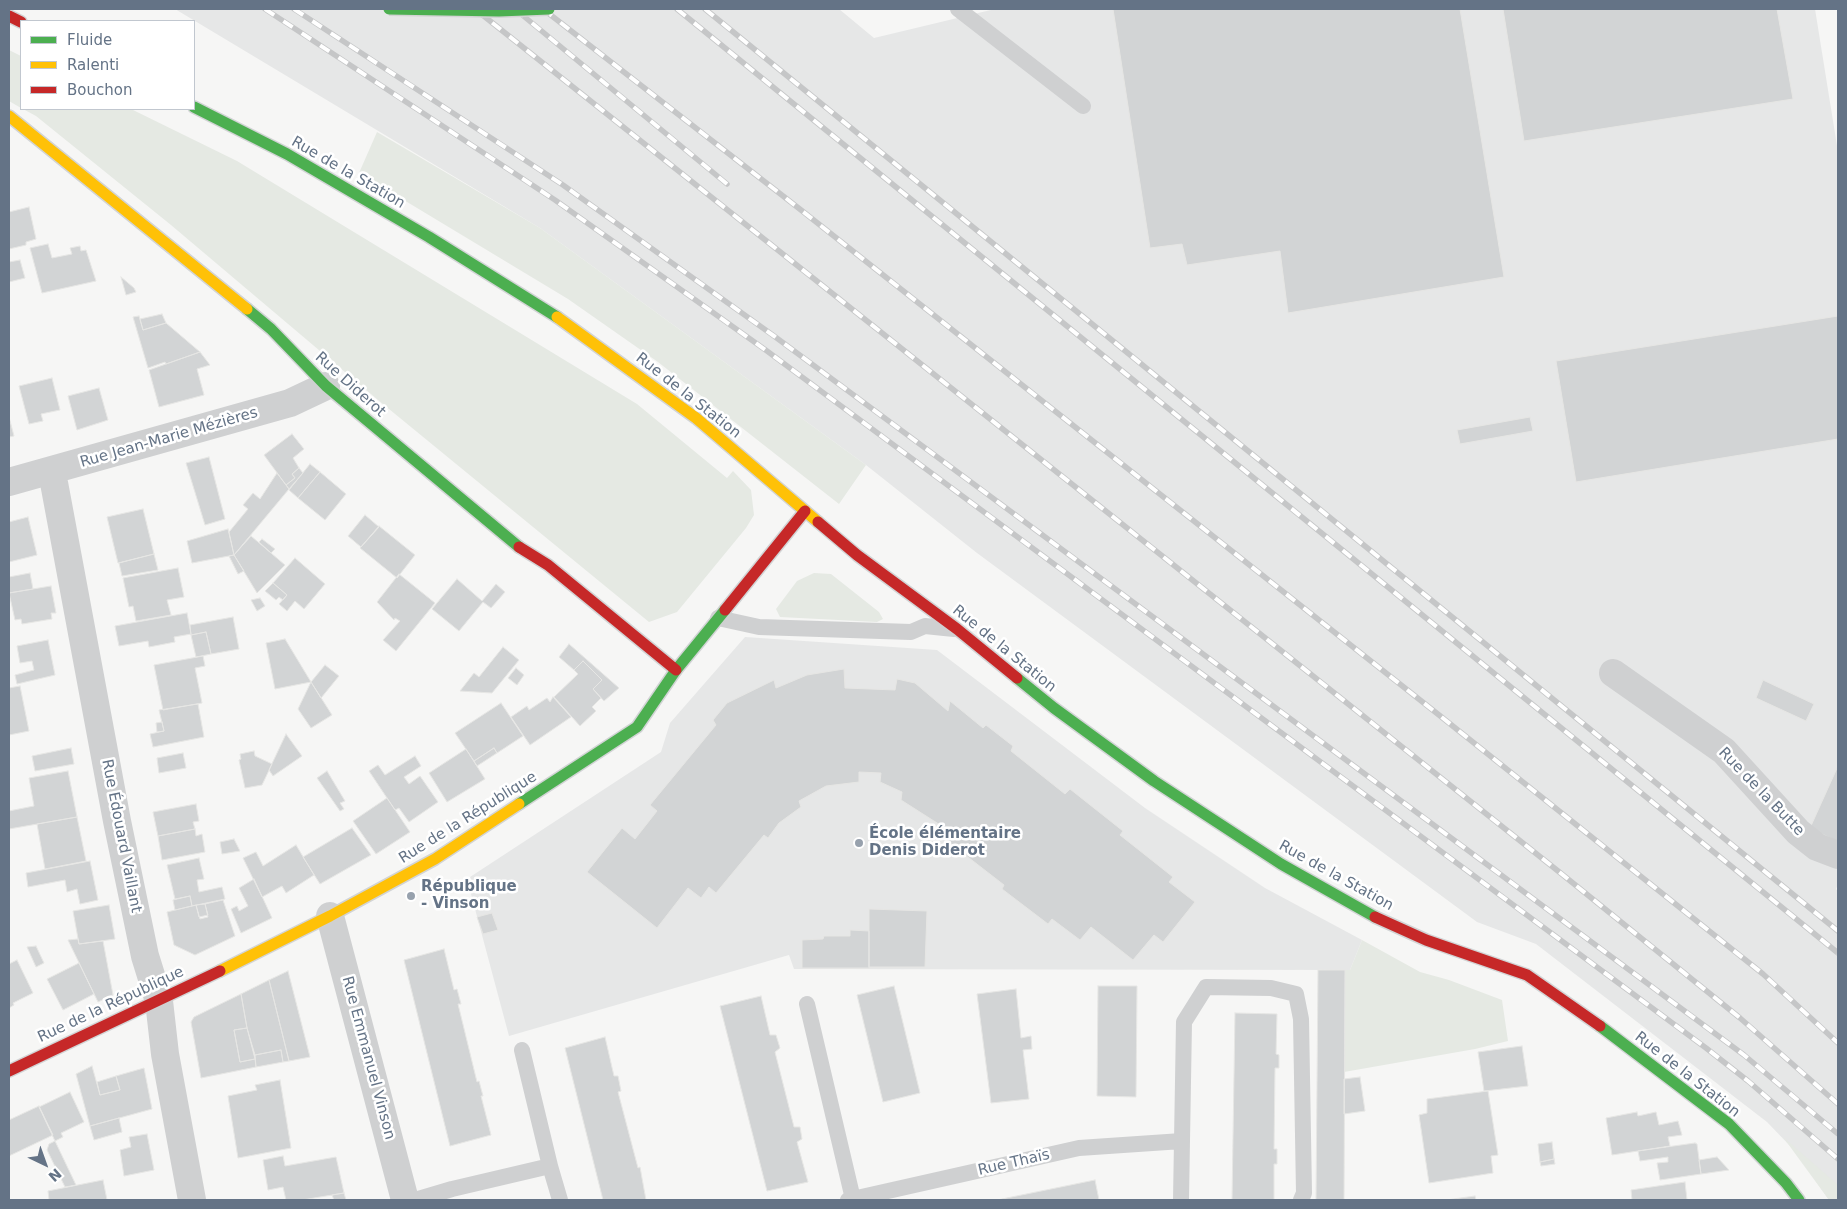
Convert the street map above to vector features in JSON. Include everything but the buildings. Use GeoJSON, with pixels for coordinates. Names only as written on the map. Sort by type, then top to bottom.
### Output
{"type":"FeatureCollection","features":[{"type":"Feature","properties":{"kind":"main road"},"geometry":{"type":"LineString","coordinates":[[390,9],[499,11],[549,9]]}},
{"type":"Feature","properties":{"kind":"main road","name":"Rue de la Station"},"geometry":{"type":"LineString","coordinates":[[195,108],[287,154],[429,237],[562,320],[696,418],[857,555],[957,629],[1054,708],[1154,781],[1281,864],[1374,917],[1426,940],[1527,975],[1567,1002],[1728,1124],[1799,1200]]}},
{"type":"Feature","properties":{"kind":"main road","name":"Rue Diderot"},"geometry":{"type":"LineString","coordinates":[[9,116],[271,329],[326,386],[518,546],[548,565],[676,670]]}},
{"type":"Feature","properties":{"kind":"main road","name":"Rue de la République"},"geometry":{"type":"LineString","coordinates":[[9,1071],[159,1001],[330,916],[436,859],[637,727],[676,670],[771,549],[805,511]]}},
{"type":"Feature","properties":{"kind":"street","name":"Rue Jean-Marie Mézières"},"geometry":{"type":"LineString","coordinates":[[9,482],[52,472],[290,403],[326,386]]}},
{"type":"Feature","properties":{"kind":"street","name":"Rue Édouard Vaillant"},"geometry":{"type":"LineString","coordinates":[[52,472],[117,821],[145,956],[159,1001],[165,1054],[192,1200]]}},
{"type":"Feature","properties":{"kind":"street","name":"Rue de la Butte"},"geometry":{"type":"LineString","coordinates":[[1613,672],[1724,751],[1798,832],[1817,847],[1838,855]]}},
{"type":"Feature","properties":{"kind":"street","name":"Rue Emmanuel Vinson"},"geometry":{"type":"LineString","coordinates":[[330,916],[405,1200]]}},
{"type":"Feature","properties":{"kind":"lane"},"geometry":{"type":"LineString","coordinates":[[958,9],[1083,106]]}},
{"type":"Feature","properties":{"kind":"lane"},"geometry":{"type":"LineString","coordinates":[[718,618],[759,627],[911,632],[926,626],[957,629]]}},
{"type":"Feature","properties":{"kind":"lane"},"geometry":{"type":"LineString","coordinates":[[1181,1200],[1184,1022],[1206,987],[1271,988],[1296,994],[1301,1019],[1304,1193],[1301,1200]]}},
{"type":"Feature","properties":{"kind":"lane"},"geometry":{"type":"LineString","coordinates":[[807,1004],[850,1200]]}},
{"type":"Feature","properties":{"kind":"lane"},"geometry":{"type":"LineString","coordinates":[[522,1050],[560,1200]]}},
{"type":"Feature","properties":{"kind":"lane","name":"Rue Thaïs"},"geometry":{"type":"LineString","coordinates":[[850,1200],[1079,1148],[1182,1141]]}},
{"type":"Feature","properties":{"kind":"lane"},"geometry":{"type":"LineString","coordinates":[[415,1200],[452,1189],[550,1166]]}},
{"type":"Feature","properties":{"kind":"shaded area"},"geometry":{"type":"Polygon","coordinates":[[[175,9],[839,9],[874,38],[995,9],[1815,9],[1838,152],[1838,884],[1836,889],[1838,891],[1838,1200],[1829,1200],[1794,1150],[1767,1122],[1536,944],[1477,922],[977,553],[866,465],[540,228],[175,9]]]}},
{"type":"Feature","properties":{"kind":"shaded area"},"geometry":{"type":"Polygon","coordinates":[[[9,50],[20,56],[20,107],[9,101],[9,50]]]}},
{"type":"Feature","properties":{"kind":"shaded area"},"geometry":{"type":"Polygon","coordinates":[[[25,110],[133,110],[237,161],[637,404],[727,478],[733,471],[751,490],[754,515],[746,528],[677,612],[649,622],[378,400],[171,225],[36,116],[25,110]]]}},
{"type":"Feature","properties":{"kind":"shaded area"},"geometry":{"type":"Polygon","coordinates":[[[377,132],[540,228],[866,465],[839,504],[658,362],[568,299],[359,173],[377,132]]]}},
{"type":"Feature","properties":{"kind":"shaded area"},"geometry":{"type":"Polygon","coordinates":[[[814,573],[831,574],[879,612],[883,619],[877,622],[780,617],[776,609],[797,581],[814,573]]]}},
{"type":"Feature","properties":{"kind":"shaded area","name":"École élémentaire Denis Diderot"},"geometry":{"type":"Polygon","coordinates":[[[745,637],[937,650],[1145,808],[1265,888],[1362,940],[1350,970],[794,969],[789,955],[509,1036],[467,879],[661,752],[670,723],[745,637]]]}},
{"type":"Feature","properties":{"kind":"shaded area"},"geometry":{"type":"Polygon","coordinates":[[[1362,940],[1420,972],[1449,980],[1502,1000],[1508,1041],[1475,1049],[1344,1072],[1345,970],[1350,970],[1362,940]]]}},
{"type":"Feature","properties":{"kind":"shaded area"},"geometry":{"type":"Polygon","coordinates":[[[1783,1137],[1838,1185],[1838,1200],[1829,1200],[1783,1137]]]}},
{"type":"Feature","properties":{"kind":"railway"},"geometry":{"type":"LineString","coordinates":[[265,9],[555,200],[767,351],[1706,1048],[1748,1081],[1838,1159]]}},
{"type":"Feature","properties":{"kind":"railway"},"geometry":{"type":"LineString","coordinates":[[294,9],[563,185],[774,336],[1744,1055],[1838,1134]]}},
{"type":"Feature","properties":{"kind":"railway"},"geometry":{"type":"LineString","coordinates":[[475,9],[1558,871],[1740,1018],[1838,1104]]}},
{"type":"Feature","properties":{"kind":"railway"},"geometry":{"type":"LineString","coordinates":[[515,9],[727,184]]}},
{"type":"Feature","properties":{"kind":"railway"},"geometry":{"type":"LineString","coordinates":[[543,9],[801,210],[1439,715],[1763,974],[1838,1043]]}},
{"type":"Feature","properties":{"kind":"railway"},"geometry":{"type":"LineString","coordinates":[[677,9],[1838,953]]}},
{"type":"Feature","properties":{"kind":"railway"},"geometry":{"type":"LineString","coordinates":[[705,9],[1838,931]]}},
{"type":"Feature","properties":{"kind":"traffic: fast"},"geometry":{"type":"LineString","coordinates":[[389,9],[499,11],[549,9]]}},
{"type":"Feature","properties":{"kind":"traffic: fast"},"geometry":{"type":"LineString","coordinates":[[195,108],[287,154],[429,237],[557,317]]}},
{"type":"Feature","properties":{"kind":"traffic: fast"},"geometry":{"type":"LineString","coordinates":[[247,309],[271,329],[326,386],[519,547]]}},
{"type":"Feature","properties":{"kind":"traffic: fast"},"geometry":{"type":"LineString","coordinates":[[519,804],[637,727],[676,670],[725,610]]}},
{"type":"Feature","properties":{"kind":"traffic: fast"},"geometry":{"type":"LineString","coordinates":[[1017,678],[1054,708],[1154,781],[1281,864],[1375,917]]}},
{"type":"Feature","properties":{"kind":"traffic: fast"},"geometry":{"type":"LineString","coordinates":[[1600,1026],[1729,1124],[1786,1183],[1799,1200]]}},
{"type":"Feature","properties":{"kind":"traffic: slow"},"geometry":{"type":"LineString","coordinates":[[9,116],[247,309]]}},
{"type":"Feature","properties":{"kind":"traffic: slow"},"geometry":{"type":"LineString","coordinates":[[557,317],[696,418],[818,522]]}},
{"type":"Feature","properties":{"kind":"traffic: slow"},"geometry":{"type":"LineString","coordinates":[[220,971],[330,916],[435,859],[519,804]]}},
{"type":"Feature","properties":{"kind":"traffic: jam"},"geometry":{"type":"LineString","coordinates":[[9,16],[20,22]]}},
{"type":"Feature","properties":{"kind":"traffic: jam"},"geometry":{"type":"LineString","coordinates":[[725,610],[805,511]]}},
{"type":"Feature","properties":{"kind":"traffic: jam"},"geometry":{"type":"LineString","coordinates":[[818,522],[857,555],[957,629],[1017,678]]}},
{"type":"Feature","properties":{"kind":"traffic: jam"},"geometry":{"type":"LineString","coordinates":[[519,547],[548,565],[676,670]]}},
{"type":"Feature","properties":{"kind":"traffic: jam"},"geometry":{"type":"LineString","coordinates":[[1375,917],[1426,940],[1527,975],[1600,1026]]}},
{"type":"Feature","properties":{"kind":"traffic: jam"},"geometry":{"type":"LineString","coordinates":[[9,1071],[220,971]]}},
{"type":"Feature","properties":{"kind":"place","name":"École élémentaire Denis Diderot"},"geometry":{"type":"Point","coordinates":[859,843]}},
{"type":"Feature","properties":{"kind":"place","name":"République - Vinson"},"geometry":{"type":"Point","coordinates":[411,896]}}]}
